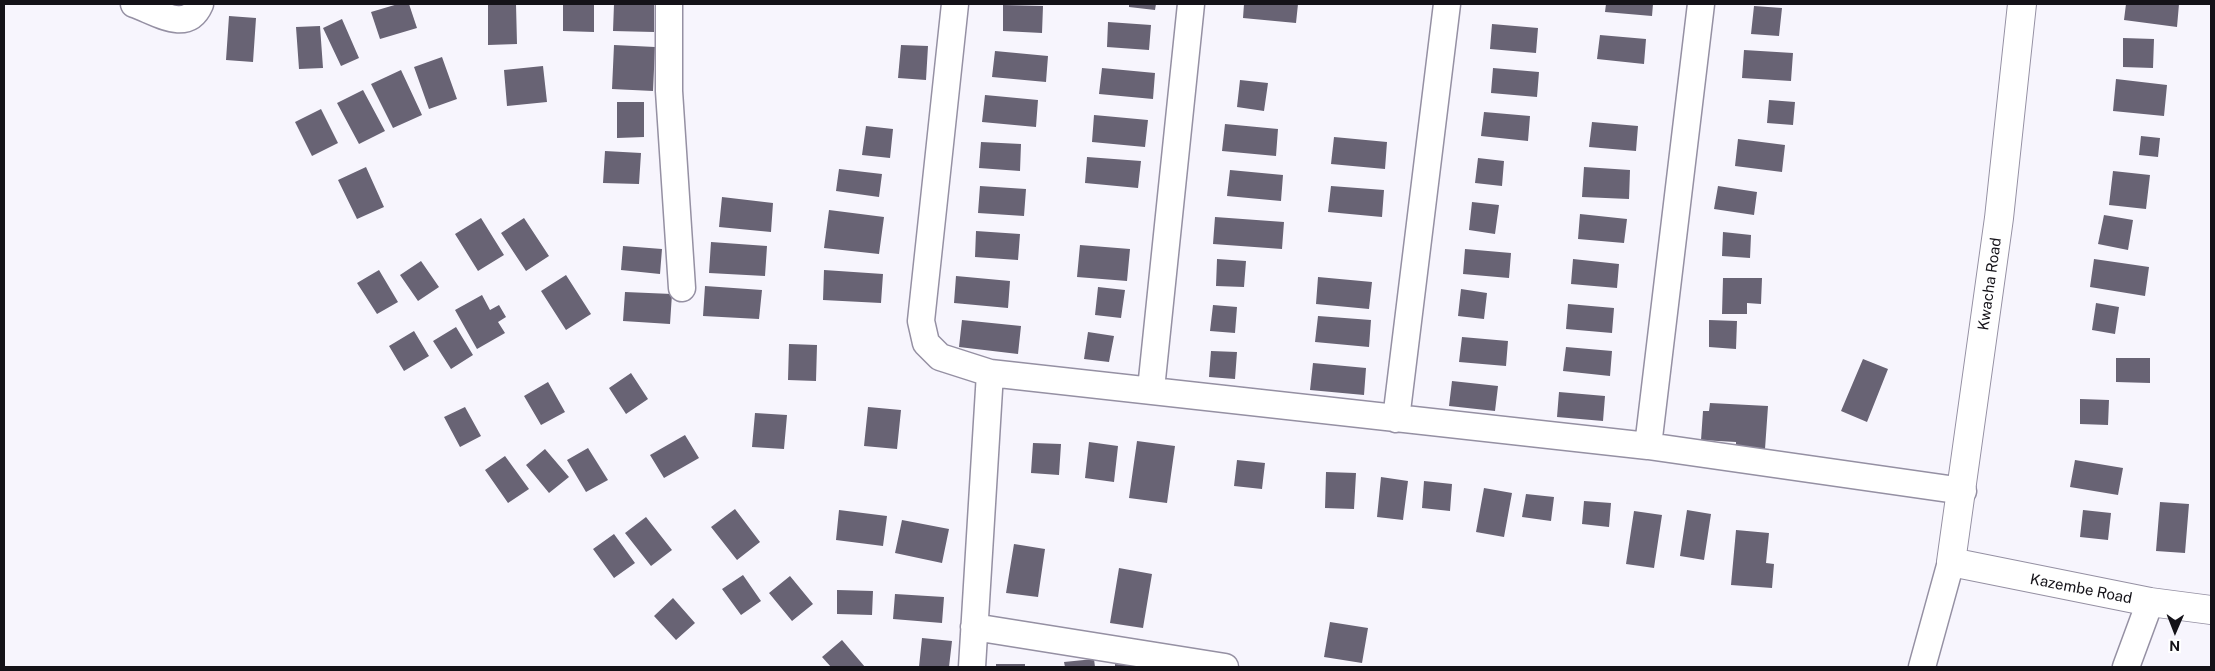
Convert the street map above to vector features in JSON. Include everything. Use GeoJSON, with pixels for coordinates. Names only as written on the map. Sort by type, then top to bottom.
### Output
{"type":"FeatureCollection","features":[{"type":"Feature","properties":{"kind":"main road","name":"Kwacha Road"},"geometry":{"type":"LineString","coordinates":[[1951,562],[1999,218],[2022,4]]}},
{"type":"Feature","properties":{"kind":"main road","name":"Kazembe Road"},"geometry":{"type":"LineString","coordinates":[[1951,562],[2150,602],[2211,610]]}},
{"type":"Feature","properties":{"kind":"street"},"geometry":{"type":"LineString","coordinates":[[134,4],[181,21],[191,18],[200,4]]}},
{"type":"Feature","properties":{"kind":"street"},"geometry":{"type":"LineString","coordinates":[[669,4],[669,91],[682,288]]}},
{"type":"Feature","properties":{"kind":"street"},"geometry":{"type":"LineString","coordinates":[[955,4],[921,320],[926,343],[940,357],[990,373],[1152,389],[1396,420],[1648,446],[1962,491]]}},
{"type":"Feature","properties":{"kind":"street"},"geometry":{"type":"LineString","coordinates":[[1152,389],[1191,4]]}},
{"type":"Feature","properties":{"kind":"street"},"geometry":{"type":"LineString","coordinates":[[1396,420],[1447,4]]}},
{"type":"Feature","properties":{"kind":"street"},"geometry":{"type":"LineString","coordinates":[[1648,446],[1701,4]]}},
{"type":"Feature","properties":{"kind":"street"},"geometry":{"type":"LineString","coordinates":[[972,667],[990,373]]}},
{"type":"Feature","properties":{"kind":"street"},"geometry":{"type":"LineString","coordinates":[[1922,667],[1951,562]]}},
{"type":"Feature","properties":{"kind":"street"},"geometry":{"type":"LineString","coordinates":[[2126,667],[2150,602]]}},
{"type":"Feature","properties":{"kind":"street"},"geometry":{"type":"LineString","coordinates":[[974,627],[1225,667]]}},
{"type":"Feature","properties":{"kind":"building"},"geometry":{"type":"Polygon","coordinates":[[[398,4],[409,4],[417,28],[380,39],[371,12],[398,4]]]}},
{"type":"Feature","properties":{"kind":"building"},"geometry":{"type":"Polygon","coordinates":[[[488,4],[516,4],[517,44],[488,45],[488,4]]]}},
{"type":"Feature","properties":{"kind":"building"},"geometry":{"type":"Polygon","coordinates":[[[563,4],[594,4],[594,32],[563,31],[563,4]]]}},
{"type":"Feature","properties":{"kind":"building"},"geometry":{"type":"Polygon","coordinates":[[[614,4],[654,4],[654,32],[613,31],[614,4]]]}},
{"type":"Feature","properties":{"kind":"building"},"geometry":{"type":"Polygon","coordinates":[[[1129,4],[1156,4],[1155,10],[1129,7],[1129,4]]]}},
{"type":"Feature","properties":{"kind":"building"},"geometry":{"type":"Polygon","coordinates":[[[1244,4],[1298,4],[1296,23],[1243,18],[1244,4]]]}},
{"type":"Feature","properties":{"kind":"building"},"geometry":{"type":"Polygon","coordinates":[[[1606,4],[1653,4],[1652,16],[1605,12],[1606,4]]]}},
{"type":"Feature","properties":{"kind":"building"},"geometry":{"type":"Polygon","coordinates":[[[2126,4],[2179,4],[2177,27],[2124,20],[2126,4]]]}},
{"type":"Feature","properties":{"kind":"building"},"geometry":{"type":"Polygon","coordinates":[[[1003,5],[1043,6],[1042,33],[1003,31],[1003,5]]]}},
{"type":"Feature","properties":{"kind":"building"},"geometry":{"type":"Polygon","coordinates":[[[1754,6],[1782,8],[1779,36],[1751,34],[1754,6]]]}},
{"type":"Feature","properties":{"kind":"building"},"geometry":{"type":"Polygon","coordinates":[[[229,16],[256,18],[253,62],[226,60],[229,16]]]}},
{"type":"Feature","properties":{"kind":"building"},"geometry":{"type":"Polygon","coordinates":[[[342,19],[359,58],[341,66],[323,28],[342,19]]]}},
{"type":"Feature","properties":{"kind":"building"},"geometry":{"type":"Polygon","coordinates":[[[1108,22],[1151,25],[1149,50],[1107,47],[1108,22]]]}},
{"type":"Feature","properties":{"kind":"building"},"geometry":{"type":"Polygon","coordinates":[[[1492,24],[1538,28],[1536,53],[1490,49],[1492,24]]]}},
{"type":"Feature","properties":{"kind":"building"},"geometry":{"type":"Polygon","coordinates":[[[320,26],[323,68],[299,69],[296,27],[320,26]]]}},
{"type":"Feature","properties":{"kind":"building"},"geometry":{"type":"Polygon","coordinates":[[[1600,35],[1646,39],[1644,64],[1597,59],[1600,35]]]}},
{"type":"Feature","properties":{"kind":"building"},"geometry":{"type":"Polygon","coordinates":[[[2123,38],[2154,39],[2153,68],[2123,67],[2123,38]]]}},
{"type":"Feature","properties":{"kind":"building"},"geometry":{"type":"Polygon","coordinates":[[[614,45],[655,47],[653,91],[612,89],[614,45]]]}},
{"type":"Feature","properties":{"kind":"building"},"geometry":{"type":"Polygon","coordinates":[[[901,45],[928,46],[926,80],[898,78],[901,45]]]}},
{"type":"Feature","properties":{"kind":"building"},"geometry":{"type":"Polygon","coordinates":[[[1744,50],[1793,53],[1791,81],[1742,78],[1744,50]]]}},
{"type":"Feature","properties":{"kind":"building"},"geometry":{"type":"Polygon","coordinates":[[[995,51],[1048,56],[1046,82],[992,77],[995,51]]]}},
{"type":"Feature","properties":{"kind":"building"},"geometry":{"type":"Polygon","coordinates":[[[442,57],[457,99],[429,109],[414,67],[442,57]]]}},
{"type":"Feature","properties":{"kind":"building"},"geometry":{"type":"Polygon","coordinates":[[[543,66],[547,102],[507,106],[504,70],[543,66]]]}},
{"type":"Feature","properties":{"kind":"building"},"geometry":{"type":"Polygon","coordinates":[[[1102,68],[1155,73],[1153,99],[1099,94],[1102,68]]]}},
{"type":"Feature","properties":{"kind":"building"},"geometry":{"type":"Polygon","coordinates":[[[1493,68],[1539,72],[1537,97],[1491,93],[1493,68]]]}},
{"type":"Feature","properties":{"kind":"building"},"geometry":{"type":"Polygon","coordinates":[[[401,70],[422,115],[393,128],[371,84],[401,70]]]}},
{"type":"Feature","properties":{"kind":"building"},"geometry":{"type":"Polygon","coordinates":[[[2116,79],[2167,85],[2164,116],[2113,111],[2116,79]]]}},
{"type":"Feature","properties":{"kind":"building"},"geometry":{"type":"Polygon","coordinates":[[[1240,80],[1268,83],[1264,111],[1237,107],[1240,80]]]}},
{"type":"Feature","properties":{"kind":"building"},"geometry":{"type":"Polygon","coordinates":[[[363,90],[385,131],[359,144],[337,103],[363,90]]]}},
{"type":"Feature","properties":{"kind":"building"},"geometry":{"type":"Polygon","coordinates":[[[985,95],[1038,100],[1036,127],[982,122],[985,95]]]}},
{"type":"Feature","properties":{"kind":"building"},"geometry":{"type":"Polygon","coordinates":[[[1769,100],[1795,102],[1793,125],[1767,123],[1769,100]]]}},
{"type":"Feature","properties":{"kind":"building"},"geometry":{"type":"Polygon","coordinates":[[[617,102],[644,102],[644,137],[617,138],[617,102]]]}},
{"type":"Feature","properties":{"kind":"building"},"geometry":{"type":"Polygon","coordinates":[[[321,109],[338,143],[312,156],[295,122],[321,109]]]}},
{"type":"Feature","properties":{"kind":"building"},"geometry":{"type":"Polygon","coordinates":[[[1484,112],[1530,116],[1528,141],[1481,136],[1484,112]]]}},
{"type":"Feature","properties":{"kind":"building"},"geometry":{"type":"Polygon","coordinates":[[[1094,115],[1148,120],[1145,147],[1092,142],[1094,115]]]}},
{"type":"Feature","properties":{"kind":"building"},"geometry":{"type":"Polygon","coordinates":[[[1592,122],[1638,126],[1636,151],[1589,147],[1592,122]]]}},
{"type":"Feature","properties":{"kind":"building"},"geometry":{"type":"Polygon","coordinates":[[[1225,124],[1278,129],[1276,156],[1222,151],[1225,124]]]}},
{"type":"Feature","properties":{"kind":"building"},"geometry":{"type":"Polygon","coordinates":[[[866,126],[893,129],[890,158],[862,155],[866,126]]]}},
{"type":"Feature","properties":{"kind":"building"},"geometry":{"type":"Polygon","coordinates":[[[2141,136],[2160,138],[2158,157],[2139,155],[2141,136]]]}},
{"type":"Feature","properties":{"kind":"building"},"geometry":{"type":"Polygon","coordinates":[[[1334,137],[1387,142],[1385,169],[1331,164],[1334,137]]]}},
{"type":"Feature","properties":{"kind":"building"},"geometry":{"type":"Polygon","coordinates":[[[1738,139],[1785,145],[1782,172],[1735,166],[1738,139]]]}},
{"type":"Feature","properties":{"kind":"building"},"geometry":{"type":"Polygon","coordinates":[[[981,142],[1021,144],[1020,171],[979,168],[981,142]]]}},
{"type":"Feature","properties":{"kind":"building"},"geometry":{"type":"Polygon","coordinates":[[[605,151],[641,153],[639,184],[603,183],[605,151]]]}},
{"type":"Feature","properties":{"kind":"building"},"geometry":{"type":"Polygon","coordinates":[[[1087,157],[1141,161],[1138,188],[1085,183],[1087,157]]]}},
{"type":"Feature","properties":{"kind":"building"},"geometry":{"type":"Polygon","coordinates":[[[1478,158],[1504,161],[1502,186],[1475,183],[1478,158]]]}},
{"type":"Feature","properties":{"kind":"building"},"geometry":{"type":"Polygon","coordinates":[[[366,167],[384,207],[357,219],[338,180],[366,167]]]}},
{"type":"Feature","properties":{"kind":"building"},"geometry":{"type":"Polygon","coordinates":[[[1584,167],[1630,170],[1629,199],[1582,197],[1584,167]]]}},
{"type":"Feature","properties":{"kind":"building"},"geometry":{"type":"Polygon","coordinates":[[[839,169],[882,174],[879,197],[836,191],[839,169]]]}},
{"type":"Feature","properties":{"kind":"building"},"geometry":{"type":"Polygon","coordinates":[[[1230,170],[1283,175],[1281,201],[1227,196],[1230,170]]]}},
{"type":"Feature","properties":{"kind":"building"},"geometry":{"type":"Polygon","coordinates":[[[2113,171],[2150,175],[2146,209],[2109,205],[2113,171]]]}},
{"type":"Feature","properties":{"kind":"building"},"geometry":{"type":"Polygon","coordinates":[[[980,186],[1026,189],[1024,216],[978,213],[980,186]]]}},
{"type":"Feature","properties":{"kind":"building"},"geometry":{"type":"Polygon","coordinates":[[[1331,186],[1384,190],[1382,217],[1328,212],[1331,186]]]}},
{"type":"Feature","properties":{"kind":"building"},"geometry":{"type":"Polygon","coordinates":[[[1718,186],[1757,192],[1754,215],[1714,209],[1718,186]]]}},
{"type":"Feature","properties":{"kind":"building"},"geometry":{"type":"Polygon","coordinates":[[[722,197],[773,203],[771,232],[719,227],[722,197]]]}},
{"type":"Feature","properties":{"kind":"building"},"geometry":{"type":"Polygon","coordinates":[[[1472,202],[1499,205],[1495,234],[1469,230],[1472,202]]]}},
{"type":"Feature","properties":{"kind":"building"},"geometry":{"type":"Polygon","coordinates":[[[829,210],[884,217],[879,254],[824,248],[829,210]]]}},
{"type":"Feature","properties":{"kind":"building"},"geometry":{"type":"Polygon","coordinates":[[[1580,214],[1627,219],[1624,243],[1578,239],[1580,214]]]}},
{"type":"Feature","properties":{"kind":"building"},"geometry":{"type":"Polygon","coordinates":[[[2104,215],[2133,220],[2128,250],[2098,244],[2104,215]]]}},
{"type":"Feature","properties":{"kind":"building"},"geometry":{"type":"Polygon","coordinates":[[[1215,217],[1284,222],[1282,249],[1213,244],[1215,217]]]}},
{"type":"Feature","properties":{"kind":"building"},"geometry":{"type":"Polygon","coordinates":[[[481,218],[504,255],[478,271],[455,234],[481,218]]]}},
{"type":"Feature","properties":{"kind":"building"},"geometry":{"type":"Polygon","coordinates":[[[524,218],[549,256],[526,271],[501,233],[524,218]]]}},
{"type":"Feature","properties":{"kind":"building"},"geometry":{"type":"Polygon","coordinates":[[[976,231],[1020,234],[1018,260],[975,257],[976,231]]]}},
{"type":"Feature","properties":{"kind":"building"},"geometry":{"type":"Polygon","coordinates":[[[1723,232],[1751,235],[1750,258],[1722,256],[1723,232]]]}},
{"type":"Feature","properties":{"kind":"building"},"geometry":{"type":"Polygon","coordinates":[[[711,242],[767,246],[765,276],[709,273],[711,242]]]}},
{"type":"Feature","properties":{"kind":"building"},"geometry":{"type":"Polygon","coordinates":[[[1080,245],[1130,249],[1127,281],[1077,277],[1080,245]]]}},
{"type":"Feature","properties":{"kind":"building"},"geometry":{"type":"Polygon","coordinates":[[[623,246],[662,249],[660,274],[621,270],[623,246]]]}},
{"type":"Feature","properties":{"kind":"building"},"geometry":{"type":"Polygon","coordinates":[[[1465,249],[1511,253],[1509,278],[1463,274],[1465,249]]]}},
{"type":"Feature","properties":{"kind":"building"},"geometry":{"type":"Polygon","coordinates":[[[1217,259],[1246,261],[1244,287],[1216,286],[1217,259]]]}},
{"type":"Feature","properties":{"kind":"building"},"geometry":{"type":"Polygon","coordinates":[[[1573,259],[1619,264],[1617,288],[1571,284],[1573,259]]]}},
{"type":"Feature","properties":{"kind":"building"},"geometry":{"type":"Polygon","coordinates":[[[2094,259],[2149,267],[2145,296],[2090,287],[2094,259]]]}},
{"type":"Feature","properties":{"kind":"building"},"geometry":{"type":"Polygon","coordinates":[[[421,261],[439,287],[418,301],[400,275],[421,261]]]}},
{"type":"Feature","properties":{"kind":"building"},"geometry":{"type":"Polygon","coordinates":[[[379,270],[398,302],[377,314],[357,283],[379,270]]]}},
{"type":"Feature","properties":{"kind":"building"},"geometry":{"type":"Polygon","coordinates":[[[824,270],[883,274],[881,303],[823,300],[824,270]]]}},
{"type":"Feature","properties":{"kind":"building"},"geometry":{"type":"Polygon","coordinates":[[[566,275],[591,314],[566,330],[541,291],[566,275]]]}},
{"type":"Feature","properties":{"kind":"building"},"geometry":{"type":"Polygon","coordinates":[[[956,276],[1010,281],[1008,308],[954,303],[956,276]]]}},
{"type":"Feature","properties":{"kind":"building"},"geometry":{"type":"Polygon","coordinates":[[[1318,277],[1372,282],[1369,309],[1316,304],[1318,277]]]}},
{"type":"Feature","properties":{"kind":"building"},"geometry":{"type":"Polygon","coordinates":[[[1723,278],[1762,278],[1761,304],[1747,303],[1747,314],[1722,314],[1723,278]]]}},
{"type":"Feature","properties":{"kind":"building"},"geometry":{"type":"Polygon","coordinates":[[[705,286],[762,290],[759,319],[703,316],[705,286]]]}},
{"type":"Feature","properties":{"kind":"building"},"geometry":{"type":"Polygon","coordinates":[[[1098,287],[1125,290],[1121,318],[1095,315],[1098,287]]]}},
{"type":"Feature","properties":{"kind":"building"},"geometry":{"type":"Polygon","coordinates":[[[1461,289],[1487,293],[1484,319],[1458,316],[1461,289]]]}},
{"type":"Feature","properties":{"kind":"building"},"geometry":{"type":"Polygon","coordinates":[[[625,292],[672,294],[670,324],[623,321],[625,292]]]}},
{"type":"Feature","properties":{"kind":"building"},"geometry":{"type":"Polygon","coordinates":[[[482,295],[490,310],[499,305],[506,317],[498,322],[505,333],[477,349],[455,310],[482,295]]]}},
{"type":"Feature","properties":{"kind":"building"},"geometry":{"type":"Polygon","coordinates":[[[2096,303],[2119,307],[2115,334],[2092,330],[2096,303]]]}},
{"type":"Feature","properties":{"kind":"building"},"geometry":{"type":"Polygon","coordinates":[[[1568,304],[1614,308],[1612,333],[1566,329],[1568,304]]]}},
{"type":"Feature","properties":{"kind":"building"},"geometry":{"type":"Polygon","coordinates":[[[1213,305],[1237,307],[1235,333],[1210,331],[1213,305]]]}},
{"type":"Feature","properties":{"kind":"building"},"geometry":{"type":"Polygon","coordinates":[[[1318,316],[1371,320],[1369,347],[1315,342],[1318,316]]]}},
{"type":"Feature","properties":{"kind":"building"},"geometry":{"type":"Polygon","coordinates":[[[962,320],[1021,326],[1018,354],[959,347],[962,320]]]}},
{"type":"Feature","properties":{"kind":"building"},"geometry":{"type":"Polygon","coordinates":[[[1709,320],[1737,321],[1736,349],[1709,347],[1709,320]]]}},
{"type":"Feature","properties":{"kind":"building"},"geometry":{"type":"Polygon","coordinates":[[[456,327],[473,355],[451,369],[433,341],[456,327]]]}},
{"type":"Feature","properties":{"kind":"building"},"geometry":{"type":"Polygon","coordinates":[[[414,331],[429,356],[404,371],[389,346],[414,331]]]}},
{"type":"Feature","properties":{"kind":"building"},"geometry":{"type":"Polygon","coordinates":[[[1088,332],[1114,336],[1109,362],[1084,359],[1088,332]]]}},
{"type":"Feature","properties":{"kind":"building"},"geometry":{"type":"Polygon","coordinates":[[[1462,337],[1508,341],[1506,366],[1459,362],[1462,337]]]}},
{"type":"Feature","properties":{"kind":"building"},"geometry":{"type":"Polygon","coordinates":[[[789,344],[817,345],[816,381],[788,380],[789,344]]]}},
{"type":"Feature","properties":{"kind":"building"},"geometry":{"type":"Polygon","coordinates":[[[1566,347],[1612,351],[1610,376],[1563,371],[1566,347]]]}},
{"type":"Feature","properties":{"kind":"building"},"geometry":{"type":"Polygon","coordinates":[[[1211,351],[1237,352],[1235,379],[1209,377],[1211,351]]]}},
{"type":"Feature","properties":{"kind":"building"},"geometry":{"type":"Polygon","coordinates":[[[2116,358],[2150,358],[2150,383],[2116,382],[2116,358]]]}},
{"type":"Feature","properties":{"kind":"building"},"geometry":{"type":"Polygon","coordinates":[[[1863,359],[1888,369],[1867,422],[1841,411],[1863,359]]]}},
{"type":"Feature","properties":{"kind":"building"},"geometry":{"type":"Polygon","coordinates":[[[1313,363],[1366,368],[1364,395],[1310,390],[1313,363]]]}},
{"type":"Feature","properties":{"kind":"building"},"geometry":{"type":"Polygon","coordinates":[[[631,373],[648,399],[626,414],[609,388],[631,373]]]}},
{"type":"Feature","properties":{"kind":"building"},"geometry":{"type":"Polygon","coordinates":[[[1452,381],[1498,386],[1495,411],[1449,406],[1452,381]]]}},
{"type":"Feature","properties":{"kind":"building"},"geometry":{"type":"Polygon","coordinates":[[[548,382],[565,412],[541,425],[524,396],[548,382]]]}},
{"type":"Feature","properties":{"kind":"building"},"geometry":{"type":"Polygon","coordinates":[[[1559,392],[1605,396],[1603,421],[1557,417],[1559,392]]]}},
{"type":"Feature","properties":{"kind":"building"},"geometry":{"type":"Polygon","coordinates":[[[2080,399],[2109,400],[2108,425],[2080,424],[2080,399]]]}},
{"type":"Feature","properties":{"kind":"building"},"geometry":{"type":"Polygon","coordinates":[[[1710,403],[1768,406],[1765,449],[1736,447],[1736,442],[1701,440],[1703,411],[1709,411],[1710,403]]]}},
{"type":"Feature","properties":{"kind":"building"},"geometry":{"type":"Polygon","coordinates":[[[465,407],[481,436],[460,447],[444,417],[465,407]]]}},
{"type":"Feature","properties":{"kind":"building"},"geometry":{"type":"Polygon","coordinates":[[[868,407],[901,410],[897,449],[864,446],[868,407]]]}},
{"type":"Feature","properties":{"kind":"building"},"geometry":{"type":"Polygon","coordinates":[[[755,413],[787,415],[784,449],[752,447],[755,413]]]}},
{"type":"Feature","properties":{"kind":"building"},"geometry":{"type":"Polygon","coordinates":[[[685,435],[699,458],[664,478],[650,455],[685,435]]]}},
{"type":"Feature","properties":{"kind":"building"},"geometry":{"type":"Polygon","coordinates":[[[1137,441],[1175,446],[1167,503],[1129,498],[1137,441]]]}},
{"type":"Feature","properties":{"kind":"building"},"geometry":{"type":"Polygon","coordinates":[[[1089,442],[1118,446],[1114,482],[1085,478],[1089,442]]]}},
{"type":"Feature","properties":{"kind":"building"},"geometry":{"type":"Polygon","coordinates":[[[1033,443],[1061,444],[1059,475],[1031,473],[1033,443]]]}},
{"type":"Feature","properties":{"kind":"building"},"geometry":{"type":"Polygon","coordinates":[[[588,448],[608,480],[586,492],[567,460],[588,448]]]}},
{"type":"Feature","properties":{"kind":"building"},"geometry":{"type":"Polygon","coordinates":[[[545,449],[569,477],[549,493],[526,465],[545,449]]]}},
{"type":"Feature","properties":{"kind":"building"},"geometry":{"type":"Polygon","coordinates":[[[505,456],[529,489],[508,503],[485,470],[505,456]]]}},
{"type":"Feature","properties":{"kind":"building"},"geometry":{"type":"Polygon","coordinates":[[[1237,460],[1265,463],[1262,489],[1234,486],[1237,460]]]}},
{"type":"Feature","properties":{"kind":"building"},"geometry":{"type":"Polygon","coordinates":[[[2075,460],[2123,468],[2118,495],[2070,487],[2075,460]]]}},
{"type":"Feature","properties":{"kind":"building"},"geometry":{"type":"Polygon","coordinates":[[[1326,472],[1356,473],[1354,509],[1325,508],[1326,472]]]}},
{"type":"Feature","properties":{"kind":"building"},"geometry":{"type":"Polygon","coordinates":[[[1381,477],[1408,481],[1403,520],[1377,517],[1381,477]]]}},
{"type":"Feature","properties":{"kind":"building"},"geometry":{"type":"Polygon","coordinates":[[[1424,481],[1452,484],[1450,511],[1422,508],[1424,481]]]}},
{"type":"Feature","properties":{"kind":"building"},"geometry":{"type":"Polygon","coordinates":[[[1484,488],[1512,493],[1504,537],[1476,532],[1484,488]]]}},
{"type":"Feature","properties":{"kind":"building"},"geometry":{"type":"Polygon","coordinates":[[[1526,494],[1554,497],[1551,521],[1522,517],[1526,494]]]}},
{"type":"Feature","properties":{"kind":"building"},"geometry":{"type":"Polygon","coordinates":[[[1584,501],[1611,503],[1609,527],[1582,524],[1584,501]]]}},
{"type":"Feature","properties":{"kind":"building"},"geometry":{"type":"Polygon","coordinates":[[[2160,502],[2189,504],[2185,553],[2156,551],[2160,502]]]}},
{"type":"Feature","properties":{"kind":"building"},"geometry":{"type":"Polygon","coordinates":[[[735,509],[760,542],[737,560],[711,527],[735,509]]]}},
{"type":"Feature","properties":{"kind":"building"},"geometry":{"type":"Polygon","coordinates":[[[839,510],[887,516],[883,546],[836,540],[839,510]]]}},
{"type":"Feature","properties":{"kind":"building"},"geometry":{"type":"Polygon","coordinates":[[[1687,510],[1711,514],[1704,560],[1680,556],[1687,510]]]}},
{"type":"Feature","properties":{"kind":"building"},"geometry":{"type":"Polygon","coordinates":[[[2083,510],[2111,513],[2108,540],[2080,537],[2083,510]]]}},
{"type":"Feature","properties":{"kind":"building"},"geometry":{"type":"Polygon","coordinates":[[[1634,511],[1662,515],[1654,568],[1626,564],[1634,511]]]}},
{"type":"Feature","properties":{"kind":"building"},"geometry":{"type":"Polygon","coordinates":[[[646,517],[672,550],[651,566],[625,533],[646,517]]]}},
{"type":"Feature","properties":{"kind":"building"},"geometry":{"type":"Polygon","coordinates":[[[902,520],[949,529],[942,563],[895,553],[902,520]]]}},
{"type":"Feature","properties":{"kind":"building"},"geometry":{"type":"Polygon","coordinates":[[[1736,530],[1769,533],[1766,563],[1774,564],[1772,588],[1731,585],[1736,530]]]}},
{"type":"Feature","properties":{"kind":"building"},"geometry":{"type":"Polygon","coordinates":[[[614,534],[635,563],[614,578],[593,549],[614,534]]]}},
{"type":"Feature","properties":{"kind":"building"},"geometry":{"type":"Polygon","coordinates":[[[1014,544],[1045,549],[1038,597],[1006,593],[1014,544]]]}},
{"type":"Feature","properties":{"kind":"building"},"geometry":{"type":"Polygon","coordinates":[[[1119,568],[1152,574],[1143,628],[1110,623],[1119,568]]]}},
{"type":"Feature","properties":{"kind":"building"},"geometry":{"type":"Polygon","coordinates":[[[743,575],[761,601],[741,615],[722,589],[743,575]]]}},
{"type":"Feature","properties":{"kind":"building"},"geometry":{"type":"Polygon","coordinates":[[[790,576],[813,604],[792,621],[769,593],[790,576]]]}},
{"type":"Feature","properties":{"kind":"building"},"geometry":{"type":"Polygon","coordinates":[[[837,590],[873,591],[872,615],[837,614],[837,590]]]}},
{"type":"Feature","properties":{"kind":"building"},"geometry":{"type":"Polygon","coordinates":[[[895,594],[944,597],[942,623],[893,619],[895,594]]]}},
{"type":"Feature","properties":{"kind":"building"},"geometry":{"type":"Polygon","coordinates":[[[673,598],[695,623],[676,640],[654,616],[673,598]]]}},
{"type":"Feature","properties":{"kind":"building"},"geometry":{"type":"Polygon","coordinates":[[[1330,622],[1368,628],[1362,663],[1324,657],[1330,622]]]}},
{"type":"Feature","properties":{"kind":"building"},"geometry":{"type":"Polygon","coordinates":[[[922,638],[952,641],[949,667],[919,667],[922,638]]]}},
{"type":"Feature","properties":{"kind":"building"},"geometry":{"type":"Polygon","coordinates":[[[842,640],[865,667],[831,667],[822,657],[842,640]]]}},
{"type":"Feature","properties":{"kind":"building"},"geometry":{"type":"Polygon","coordinates":[[[1094,659],[1095,667],[1065,667],[1064,662],[1094,659]]]}},
{"type":"Feature","properties":{"kind":"building"},"geometry":{"type":"Polygon","coordinates":[[[996,664],[1025,664],[1025,667],[996,667],[996,664]]]}},
{"type":"Feature","properties":{"kind":"building"},"geometry":{"type":"Polygon","coordinates":[[[1115,664],[1135,666],[1135,667],[1115,667],[1115,664]]]}}]}
